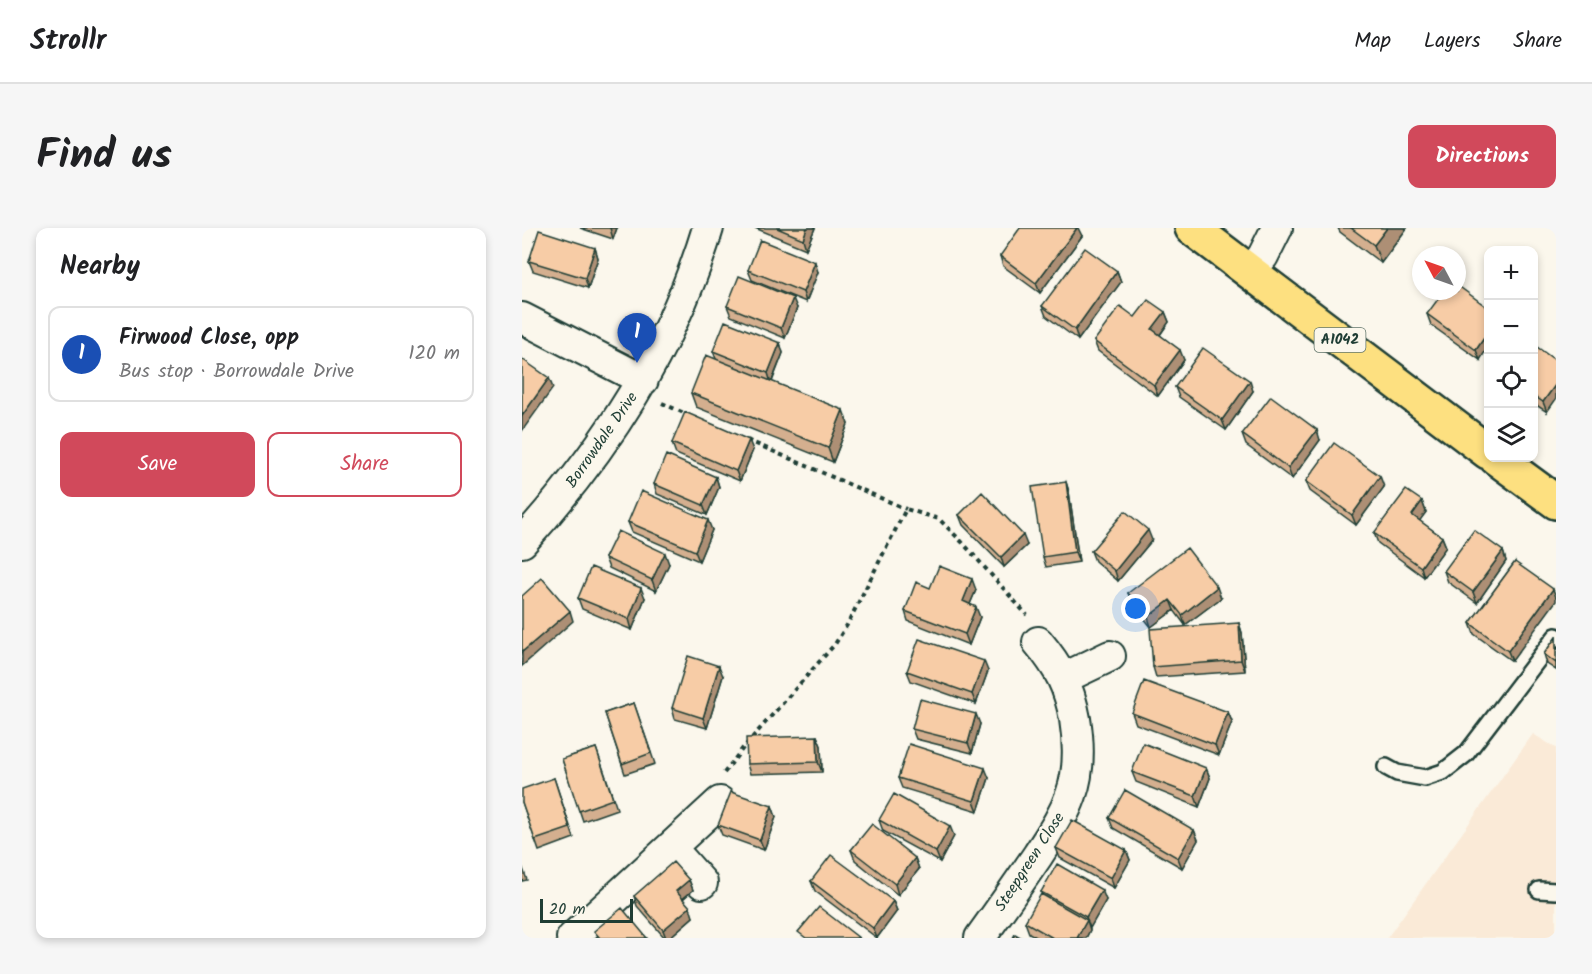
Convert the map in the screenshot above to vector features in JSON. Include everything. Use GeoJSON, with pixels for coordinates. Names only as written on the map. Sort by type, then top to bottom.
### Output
{"type":"FeatureCollection","features":[{"type":"Feature","properties":{"kind":"highway","name":"A1042"},"geometry":{"type":"LineString","coordinates":[[1192,228],[1484,449]]}},
{"type":"Feature","properties":{"kind":"highway"},"geometry":{"type":"LineString","coordinates":[[1501,462],[1556,502]]}},
{"type":"Feature","properties":{"kind":"street","name":"Borrowdale Drive"},"geometry":{"type":"LineString","coordinates":[[522,542],[551,510],[600,446],[639,386],[679,309],[708,228]]}},
{"type":"Feature","properties":{"kind":"street"},"geometry":{"type":"LineString","coordinates":[[1250,272],[1263,256],[1277,228]]}},
{"type":"Feature","properties":{"kind":"street"},"geometry":{"type":"LineString","coordinates":[[522,318],[639,386]]}},
{"type":"Feature","properties":{"kind":"street","name":"Steepgreen Close"},"geometry":{"type":"LineString","coordinates":[[980,938],[1061,819],[1072,794],[1078,764],[1078,740],[1072,705],[1064,678],[1052,658],[1038,642]]}},
{"type":"Feature","properties":{"kind":"street"},"geometry":{"type":"LineString","coordinates":[[1064,678],[1110,656]]}},
{"type":"Feature","properties":{"kind":"street"},"geometry":{"type":"LineString","coordinates":[[572,938],[720,802]]}},
{"type":"Feature","properties":{"kind":"street"},"geometry":{"type":"LineString","coordinates":[[671,848],[702,883]]}},
{"type":"Feature","properties":{"kind":"lane"},"geometry":{"type":"LineString","coordinates":[[1386,766],[1397,773],[1425,778],[1443,772],[1466,754],[1556,636]]}},
{"type":"Feature","properties":{"kind":"lane"},"geometry":{"type":"LineString","coordinates":[[1539,890],[1556,891]]}},
{"type":"Feature","properties":{"kind":"path"},"geometry":{"type":"LineString","coordinates":[[639,386],[689,415]]}},
{"type":"Feature","properties":{"kind":"path"},"geometry":{"type":"LineString","coordinates":[[743,438],[906,509],[939,519],[1038,629],[1038,642]]}},
{"type":"Feature","properties":{"kind":"path"},"geometry":{"type":"LineString","coordinates":[[720,802],[714,786],[743,748],[835,644],[906,509]]}},
{"type":"Feature","properties":{"kind":"shaded area"},"geometry":{"type":"Polygon","coordinates":[[[1533,734],[1556,748],[1556,938],[1387,938],[1533,734]]]}},
{"type":"Feature","properties":{"kind":"building"},"geometry":{"type":"Polygon","coordinates":[[[777,228],[807,228],[803,239],[777,228]]]}},
{"type":"Feature","properties":{"kind":"building"},"geometry":{"type":"Polygon","coordinates":[[[1020,228],[1077,228],[1036,283],[1000,256],[1020,228]]]}},
{"type":"Feature","properties":{"kind":"building"},"geometry":{"type":"Polygon","coordinates":[[[1351,228],[1387,228],[1374,245],[1351,228]]]}},
{"type":"Feature","properties":{"kind":"building"},"geometry":{"type":"Polygon","coordinates":[[[539,230],[595,248],[585,278],[529,261],[539,230]]]}},
{"type":"Feature","properties":{"kind":"building"},"geometry":{"type":"Polygon","coordinates":[[[760,240],[815,262],[803,292],[748,270],[760,240]]]}},
{"type":"Feature","properties":{"kind":"building"},"geometry":{"type":"Polygon","coordinates":[[[1085,248],[1117,271],[1075,330],[1042,306],[1085,248]]]}},
{"type":"Feature","properties":{"kind":"building"},"geometry":{"type":"Polygon","coordinates":[[[739,276],[793,298],[781,328],[727,306],[739,276]]]}},
{"type":"Feature","properties":{"kind":"building"},"geometry":{"type":"Polygon","coordinates":[[[1466,292],[1484,305],[1484,338],[1476,350],[1427,314],[1437,300],[1466,300],[1466,292]]]}},
{"type":"Feature","properties":{"kind":"building"},"geometry":{"type":"Polygon","coordinates":[[[1148,300],[1165,312],[1152,329],[1180,350],[1154,385],[1094,341],[1120,306],[1135,317],[1148,300]]]}},
{"type":"Feature","properties":{"kind":"building"},"geometry":{"type":"Polygon","coordinates":[[[725,321],[780,343],[768,373],[713,351],[725,321]]]}},
{"type":"Feature","properties":{"kind":"building"},"geometry":{"type":"Polygon","coordinates":[[[1203,348],[1250,381],[1222,420],[1175,387],[1203,348]]]}},
{"type":"Feature","properties":{"kind":"building"},"geometry":{"type":"Polygon","coordinates":[[[1538,348],[1556,361],[1556,384],[1543,402],[1538,398],[1538,348]]]}},
{"type":"Feature","properties":{"kind":"building"},"geometry":{"type":"Polygon","coordinates":[[[706,355],[843,410],[828,448],[691,393],[706,355]]]}},
{"type":"Feature","properties":{"kind":"building"},"geometry":{"type":"Polygon","coordinates":[[[522,359],[549,378],[522,416],[522,359]]]}},
{"type":"Feature","properties":{"kind":"building"},"geometry":{"type":"Polygon","coordinates":[[[1271,396],[1317,430],[1288,468],[1242,434],[1271,396]]]}},
{"type":"Feature","properties":{"kind":"building"},"geometry":{"type":"Polygon","coordinates":[[[685,412],[749,440],[736,471],[672,443],[685,412]]]}},
{"type":"Feature","properties":{"kind":"building"},"geometry":{"type":"Polygon","coordinates":[[[1334,443],[1380,476],[1352,515],[1306,481],[1334,443]]]}},
{"type":"Feature","properties":{"kind":"building"},"geometry":{"type":"Polygon","coordinates":[[[666,455],[716,477],[703,505],[654,484],[666,455]]]}},
{"type":"Feature","properties":{"kind":"building"},"geometry":{"type":"Polygon","coordinates":[[[1066,482],[1075,552],[1043,557],[1032,487],[1066,482]]]}},
{"type":"Feature","properties":{"kind":"building"},"geometry":{"type":"Polygon","coordinates":[[[1406,490],[1422,501],[1412,515],[1442,537],[1421,567],[1374,533],[1406,490]]]}},
{"type":"Feature","properties":{"kind":"building"},"geometry":{"type":"Polygon","coordinates":[[[641,491],[708,520],[695,551],[628,522],[641,491]]]}},
{"type":"Feature","properties":{"kind":"building"},"geometry":{"type":"Polygon","coordinates":[[[982,492],[1023,535],[1001,557],[959,515],[982,492]]]}},
{"type":"Feature","properties":{"kind":"building"},"geometry":{"type":"Polygon","coordinates":[[[1125,511],[1148,530],[1115,571],[1091,551],[1125,511]]]}},
{"type":"Feature","properties":{"kind":"building"},"geometry":{"type":"Polygon","coordinates":[[[1474,530],[1503,551],[1473,592],[1444,571],[1474,530]]]}},
{"type":"Feature","properties":{"kind":"building"},"geometry":{"type":"Polygon","coordinates":[[[618,531],[665,553],[652,580],[605,558],[618,531]]]}},
{"type":"Feature","properties":{"kind":"building"},"geometry":{"type":"Polygon","coordinates":[[[1187,548],[1217,587],[1182,615],[1170,600],[1148,617],[1128,593],[1187,548]]]}},
{"type":"Feature","properties":{"kind":"building"},"geometry":{"type":"Polygon","coordinates":[[[1515,562],[1553,589],[1508,651],[1470,623],[1515,562]]]}},
{"type":"Feature","properties":{"kind":"building"},"geometry":{"type":"Polygon","coordinates":[[[939,566],[972,579],[963,601],[976,607],[965,634],[905,611],[916,582],[930,588],[939,566]]]}},
{"type":"Feature","properties":{"kind":"building"},"geometry":{"type":"Polygon","coordinates":[[[591,567],[641,588],[629,619],[578,598],[591,567]]]}},
{"type":"Feature","properties":{"kind":"building"},"geometry":{"type":"Polygon","coordinates":[[[542,578],[570,611],[522,652],[522,596],[542,578]]]}},
{"type":"Feature","properties":{"kind":"building"},"geometry":{"type":"Polygon","coordinates":[[[1239,623],[1241,660],[1153,667],[1150,629],[1239,623]]]}},
{"type":"Feature","properties":{"kind":"building"},"geometry":{"type":"Polygon","coordinates":[[[1556,637],[1556,663],[1544,654],[1556,637]]]}},
{"type":"Feature","properties":{"kind":"building"},"geometry":{"type":"Polygon","coordinates":[[[919,639],[984,661],[972,694],[907,671],[919,639]]]}},
{"type":"Feature","properties":{"kind":"building"},"geometry":{"type":"Polygon","coordinates":[[[688,656],[719,666],[703,718],[672,708],[688,656]]]}},
{"type":"Feature","properties":{"kind":"building"},"geometry":{"type":"Polygon","coordinates":[[[1144,681],[1228,712],[1215,745],[1132,713],[1144,681]]]}},
{"type":"Feature","properties":{"kind":"building"},"geometry":{"type":"Polygon","coordinates":[[[920,699],[976,714],[968,743],[912,729],[920,699]]]}},
{"type":"Feature","properties":{"kind":"building"},"geometry":{"type":"Polygon","coordinates":[[[634,703],[651,753],[622,764],[605,713],[634,703]]]}},
{"type":"Feature","properties":{"kind":"building"},"geometry":{"type":"Polygon","coordinates":[[[817,736],[818,762],[747,764],[746,738],[817,736]]]}},
{"type":"Feature","properties":{"kind":"building"},"geometry":{"type":"Polygon","coordinates":[[[1143,743],[1206,768],[1195,796],[1132,772],[1143,743]]]}},
{"type":"Feature","properties":{"kind":"building"},"geometry":{"type":"Polygon","coordinates":[[[909,744],[985,768],[974,801],[898,778],[909,744]]]}},
{"type":"Feature","properties":{"kind":"building"},"geometry":{"type":"Polygon","coordinates":[[[596,748],[613,799],[579,811],[562,759],[596,748]]]}},
{"type":"Feature","properties":{"kind":"building"},"geometry":{"type":"Polygon","coordinates":[[[554,778],[570,828],[535,840],[522,802],[522,789],[554,778]]]}},
{"type":"Feature","properties":{"kind":"building"},"geometry":{"type":"Polygon","coordinates":[[[1125,790],[1194,830],[1178,858],[1109,818],[1125,790]]]}},
{"type":"Feature","properties":{"kind":"building"},"geometry":{"type":"Polygon","coordinates":[[[731,792],[772,806],[760,840],[718,825],[731,792]]]}},
{"type":"Feature","properties":{"kind":"building"},"geometry":{"type":"Polygon","coordinates":[[[894,794],[950,826],[936,852],[879,820],[894,794]]]}},
{"type":"Feature","properties":{"kind":"building"},"geometry":{"type":"Polygon","coordinates":[[[1072,820],[1126,850],[1111,878],[1056,848],[1072,820]]]}},
{"type":"Feature","properties":{"kind":"building"},"geometry":{"type":"Polygon","coordinates":[[[872,824],[915,858],[895,884],[851,850],[872,824]]]}},
{"type":"Feature","properties":{"kind":"building"},"geometry":{"type":"Polygon","coordinates":[[[831,855],[893,901],[873,928],[811,881],[831,855]]]}},
{"type":"Feature","properties":{"kind":"building"},"geometry":{"type":"Polygon","coordinates":[[[673,862],[689,880],[676,891],[690,907],[663,930],[634,896],[673,862]]]}},
{"type":"Feature","properties":{"kind":"building"},"geometry":{"type":"Polygon","coordinates":[[[1057,864],[1102,890],[1086,917],[1041,892],[1057,864]]]}},
{"type":"Feature","properties":{"kind":"building"},"geometry":{"type":"Polygon","coordinates":[[[1041,894],[1087,920],[1077,938],[1053,938],[1025,922],[1041,894]]]}},
{"type":"Feature","properties":{"kind":"building"},"geometry":{"type":"Polygon","coordinates":[[[819,907],[859,938],[806,938],[798,932],[819,907]]]}},
{"type":"Feature","properties":{"kind":"building"},"geometry":{"type":"Polygon","coordinates":[[[622,908],[647,938],[600,938],[594,931],[622,908]]]}},
{"type":"Feature","properties":{"kind":"place","name":"Firwood Close, opp"},"geometry":{"type":"Point","coordinates":[637,363]}}]}
